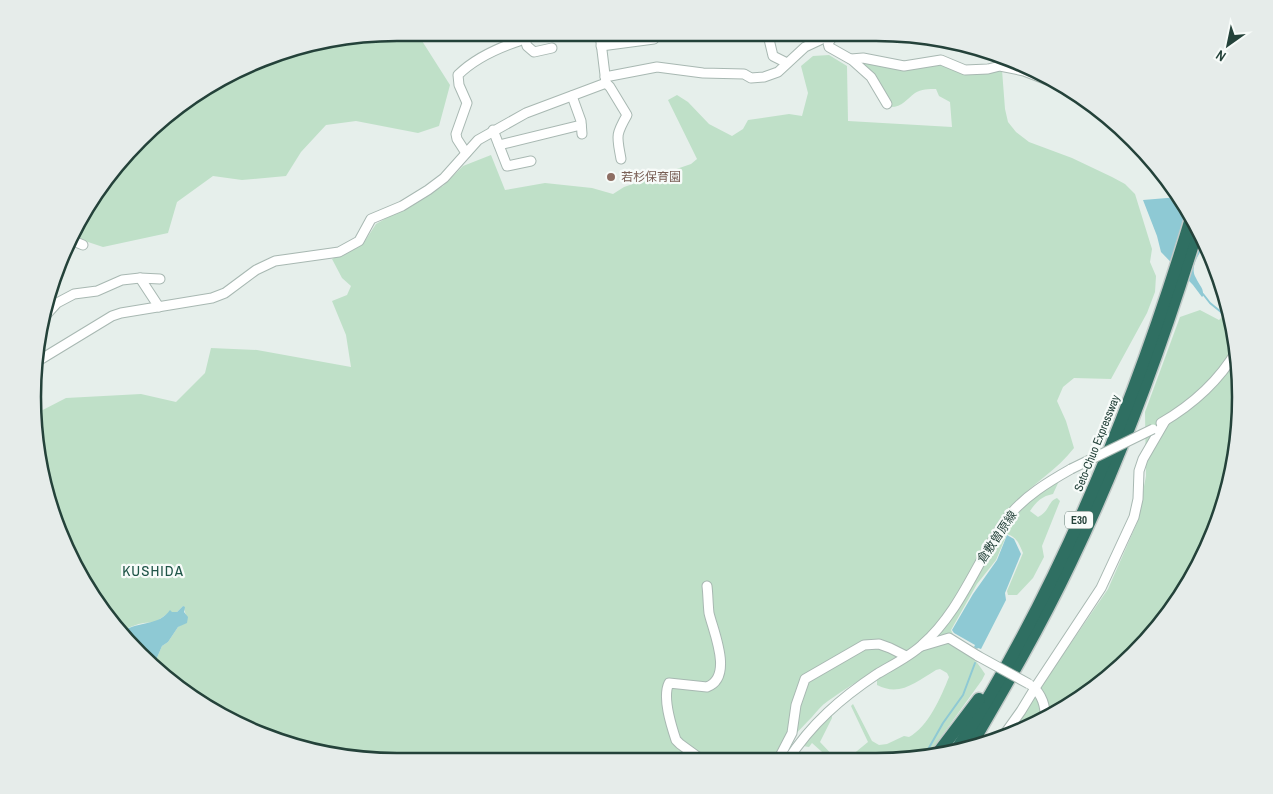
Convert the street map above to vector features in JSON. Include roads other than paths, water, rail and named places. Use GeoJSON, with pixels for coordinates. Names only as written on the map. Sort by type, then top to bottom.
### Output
{"type":"FeatureCollection","features":[{"type":"Feature","properties":{"kind":"highway","name":"Seto-Chuo Expressway"},"geometry":{"type":"LineString","coordinates":[[975,739],[1033,637],[1087,528],[1146,384],[1176,282],[1189,228]]}},
{"type":"Feature","properties":{"kind":"highway","name":"Seto-Chuo Expressway"},"geometry":{"type":"LineString","coordinates":[[961,743],[1015,650],[1071,539],[1108,456],[1194,238]]}},
{"type":"Feature","properties":{"kind":"highway"},"geometry":{"type":"LineString","coordinates":[[943,746],[1015,650]]}},
{"type":"Feature","properties":{"kind":"street"},"geometry":{"type":"LineString","coordinates":[[466,153],[456,134],[467,103],[459,85],[458,75],[491,52],[516,41]]}},
{"type":"Feature","properties":{"kind":"street"},"geometry":{"type":"LineString","coordinates":[[525,41],[527,46],[534,52],[552,48]]}},
{"type":"Feature","properties":{"kind":"street"},"geometry":{"type":"LineString","coordinates":[[601,41],[605,80],[627,115],[618,130],[617,136],[621,160]]}},
{"type":"Feature","properties":{"kind":"street"},"geometry":{"type":"LineString","coordinates":[[601,46],[639,41]]}},
{"type":"Feature","properties":{"kind":"street"},"geometry":{"type":"LineString","coordinates":[[769,41],[773,56],[787,63]]}},
{"type":"Feature","properties":{"kind":"street"},"geometry":{"type":"LineString","coordinates":[[43,358],[112,316],[212,298],[225,293],[256,270],[275,261],[339,252],[359,241],[371,219],[402,206],[444,178],[478,140],[493,130],[605,80],[657,67],[703,73],[744,74],[751,78],[764,77],[778,72],[805,47],[818,41]]}},
{"type":"Feature","properties":{"kind":"street"},"geometry":{"type":"LineString","coordinates":[[829,41],[829,47],[852,60],[871,77],[888,104]]}},
{"type":"Feature","properties":{"kind":"street"},"geometry":{"type":"LineString","coordinates":[[852,60],[863,58],[904,66],[941,60],[965,70],[988,69],[1000,66],[1014,69]]}},
{"type":"Feature","properties":{"kind":"street"},"geometry":{"type":"LineString","coordinates":[[498,145],[582,129],[572,96]]}},
{"type":"Feature","properties":{"kind":"street"},"geometry":{"type":"LineString","coordinates":[[493,130],[507,166],[531,161]]}},
{"type":"Feature","properties":{"kind":"street"},"geometry":{"type":"LineString","coordinates":[[77,242],[83,245]]}},
{"type":"Feature","properties":{"kind":"street"},"geometry":{"type":"LineString","coordinates":[[140,278],[159,307]]}},
{"type":"Feature","properties":{"kind":"street"},"geometry":{"type":"LineString","coordinates":[[52,309],[74,294],[97,291],[122,280],[140,278],[160,279]]}},
{"type":"Feature","properties":{"kind":"street","name":"倉敷曽原線"},"geometry":{"type":"LineString","coordinates":[[793,753],[806,735],[829,710],[860,686],[921,646],[948,618],[969,584],[986,550],[1010,516],[1032,493],[1071,469],[1165,421],[1194,401],[1210,386],[1230,361]]}},
{"type":"Feature","properties":{"kind":"street"},"geometry":{"type":"LineString","coordinates":[[1009,727],[1021,711],[1032,686],[1101,588],[1109,573],[1134,517],[1143,460],[1165,421]]}},
{"type":"Feature","properties":{"kind":"street"},"geometry":{"type":"LineString","coordinates":[[692,753],[676,740],[666,697],[666,689],[669,683],[707,687],[712,685],[718,676],[721,658],[709,613],[707,586]]}},
{"type":"Feature","properties":{"kind":"street"},"geometry":{"type":"LineString","coordinates":[[921,646],[949,638],[1032,686],[1043,701],[1045,710]]}},
{"type":"Feature","properties":{"kind":"street"},"geometry":{"type":"LineString","coordinates":[[782,753],[792,733],[796,706],[806,679],[864,645],[879,644],[906,656]]}},
{"type":"Feature","properties":{"kind":"water"},"geometry":{"type":"Polygon","coordinates":[[[1172,199],[1200,251],[1194,265],[1194,274],[1203,291],[1202,297],[1161,252],[1143,200],[1172,199]]]}},
{"type":"Feature","properties":{"kind":"water"},"geometry":{"type":"Polygon","coordinates":[[[1007,535],[1014,539],[1021,554],[1005,593],[1006,600],[981,649],[977,649],[974,647],[975,645],[952,630],[973,594],[997,560],[1007,535]]]}},
{"type":"Feature","properties":{"kind":"water"},"geometry":{"type":"Polygon","coordinates":[[[183,606],[185,607],[184,612],[188,617],[187,623],[178,627],[168,642],[162,646],[156,659],[127,629],[160,619],[170,610],[177,612],[183,606]]]}},
{"type":"Feature","properties":{"kind":"waterway"},"geometry":{"type":"LineString","coordinates":[[1203,294],[1222,314]]}},
{"type":"Feature","properties":{"kind":"waterway"},"geometry":{"type":"LineString","coordinates":[[928,749],[943,723],[963,695],[975,663]]}},
{"type":"Feature","properties":{"kind":"place","name":"若杉保育園"},"geometry":{"type":"Point","coordinates":[611,177]}},
{"type":"Feature","properties":{"kind":"district","name":"KUSHIDA"},"geometry":{"type":"Point","coordinates":[153,571]}}]}
